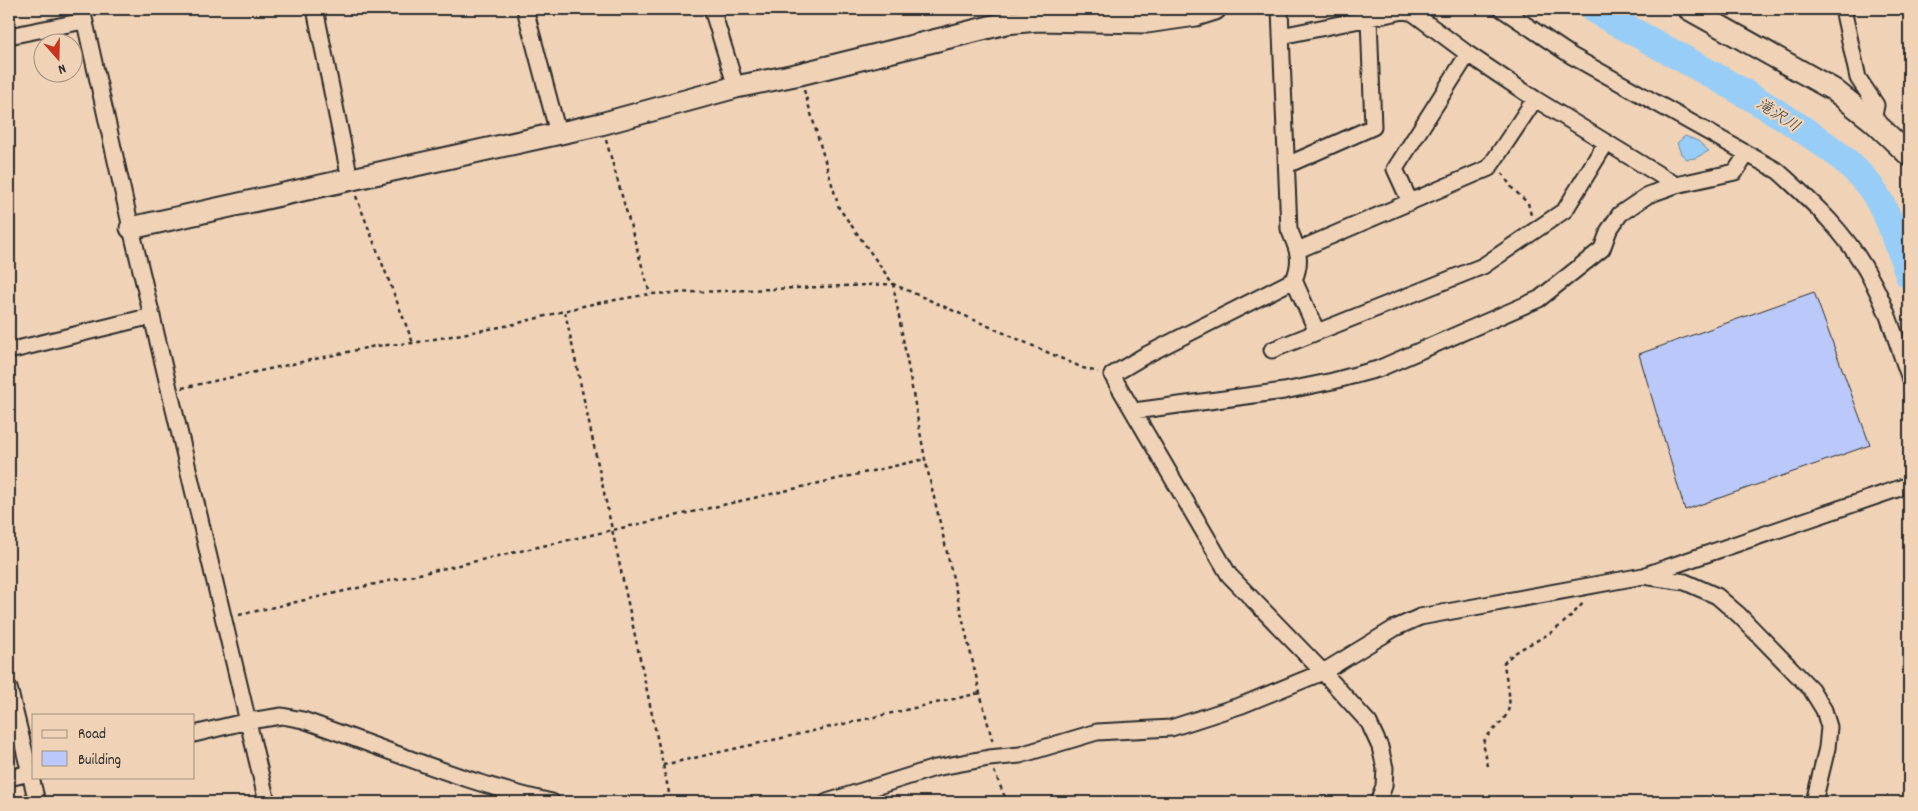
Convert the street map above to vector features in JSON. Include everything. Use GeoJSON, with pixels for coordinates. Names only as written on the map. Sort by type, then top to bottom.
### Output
{"type":"FeatureCollection","features":[{"type":"Feature","properties":{"kind":"street"},"geometry":{"type":"LineString","coordinates":[[315,9],[350,179]]}},
{"type":"Feature","properties":{"kind":"street"},"geometry":{"type":"LineString","coordinates":[[525,9],[558,133]]}},
{"type":"Feature","properties":{"kind":"street"},"geometry":{"type":"LineString","coordinates":[[712,9],[736,87]]}},
{"type":"Feature","properties":{"kind":"street"},"geometry":{"type":"LineString","coordinates":[[131,228],[601,124],[736,87],[800,74],[1006,16],[1036,20],[1147,22],[1196,15],[1215,9]]}},
{"type":"Feature","properties":{"kind":"street"},"geometry":{"type":"LineString","coordinates":[[1280,9],[1289,229],[1298,250],[1299,268],[1294,280],[1144,356],[1112,375],[1229,575],[1323,672],[1369,723],[1380,747],[1385,768],[1384,786],[1378,802]]}},
{"type":"Feature","properties":{"kind":"street"},"geometry":{"type":"LineString","coordinates":[[1502,9],[1572,56],[1778,171],[1806,196],[1832,222],[1856,253],[1872,279],[1909,376]]}},
{"type":"Feature","properties":{"kind":"street"},"geometry":{"type":"LineString","coordinates":[[1689,9],[1834,90],[1906,149]]}},
{"type":"Feature","properties":{"kind":"street"},"geometry":{"type":"LineString","coordinates":[[1843,9],[1858,78],[1876,105],[1872,120]]}},
{"type":"Feature","properties":{"kind":"street"},"geometry":{"type":"LineString","coordinates":[[1281,36],[1410,10],[1468,54],[1534,99],[1676,185]]}},
{"type":"Feature","properties":{"kind":"street"},"geometry":{"type":"LineString","coordinates":[[9,36],[83,15],[131,228],[267,802]]}},
{"type":"Feature","properties":{"kind":"street"},"geometry":{"type":"LineString","coordinates":[[1286,165],[1373,127],[1369,18]]}},
{"type":"Feature","properties":{"kind":"street"},"geometry":{"type":"LineString","coordinates":[[1410,202],[1395,169],[1468,54]]}},
{"type":"Feature","properties":{"kind":"street"},"geometry":{"type":"LineString","coordinates":[[1298,250],[1489,168],[1534,99]]}},
{"type":"Feature","properties":{"kind":"street"},"geometry":{"type":"LineString","coordinates":[[1272,350],[1484,266],[1565,210],[1606,143]]}},
{"type":"Feature","properties":{"kind":"street"},"geometry":{"type":"LineString","coordinates":[[1134,411],[1284,391],[1378,369],[1539,299],[1602,249],[1609,230],[1620,214],[1648,195],[1676,185],[1734,172],[1747,154]]}},
{"type":"Feature","properties":{"kind":"street"},"geometry":{"type":"LineString","coordinates":[[1294,280],[1317,332]]}},
{"type":"Feature","properties":{"kind":"street"},"geometry":{"type":"LineString","coordinates":[[9,350],[152,316]]}},
{"type":"Feature","properties":{"kind":"street"},"geometry":{"type":"LineString","coordinates":[[827,802],[935,768],[1020,755],[1097,732],[1171,728],[1242,705],[1323,672],[1395,628],[1420,617],[1643,576],[1909,485]]}},
{"type":"Feature","properties":{"kind":"street"},"geometry":{"type":"LineString","coordinates":[[1643,576],[1685,582],[1717,596],[1739,615],[1811,688],[1824,710],[1829,727],[1827,748],[1814,802]]}},
{"type":"Feature","properties":{"kind":"street"},"geometry":{"type":"LineString","coordinates":[[9,688],[32,773],[9,778]]}},
{"type":"Feature","properties":{"kind":"street"},"geometry":{"type":"LineString","coordinates":[[195,734],[248,721],[282,716],[303,720],[446,773],[506,792],[552,802]]}},
{"type":"Feature","properties":{"kind":"street"},"geometry":{"type":"LineString","coordinates":[[33,778],[37,802]]}},
{"type":"Feature","properties":{"kind":"path"},"geometry":{"type":"LineString","coordinates":[[800,74],[839,208],[894,284],[925,459],[980,693],[993,758],[1007,802]]}},
{"type":"Feature","properties":{"kind":"path"},"geometry":{"type":"LineString","coordinates":[[601,124],[650,294]]}},
{"type":"Feature","properties":{"kind":"path"},"geometry":{"type":"LineString","coordinates":[[1492,165],[1504,175],[1512,188],[1528,203],[1533,219],[1538,227]]}},
{"type":"Feature","properties":{"kind":"path"},"geometry":{"type":"LineString","coordinates":[[350,179],[414,343]]}},
{"type":"Feature","properties":{"kind":"path"},"geometry":{"type":"LineString","coordinates":[[170,390],[375,346],[414,343],[511,325],[612,299],[650,294],[894,284],[1083,368],[1112,375]]}},
{"type":"Feature","properties":{"kind":"path"},"geometry":{"type":"LineString","coordinates":[[565,312],[671,802]]}},
{"type":"Feature","properties":{"kind":"path"},"geometry":{"type":"LineString","coordinates":[[223,618],[925,459]]}},
{"type":"Feature","properties":{"kind":"path"},"geometry":{"type":"LineString","coordinates":[[1488,766],[1483,743],[1488,733],[1507,716],[1510,705],[1504,663],[1519,648],[1550,633],[1572,615],[1586,600],[1589,586]]}},
{"type":"Feature","properties":{"kind":"path"},"geometry":{"type":"LineString","coordinates":[[663,766],[980,693]]}},
{"type":"Feature","properties":{"kind":"water"},"geometry":{"type":"Polygon","coordinates":[[[1685,136],[1698,141],[1709,151],[1695,158],[1687,159],[1681,154],[1677,143],[1685,136]]]}},
{"type":"Feature","properties":{"kind":"building"},"geometry":{"type":"Polygon","coordinates":[[[1814,292],[1870,445],[1685,510],[1639,354],[1814,292]]]}},
{"type":"Feature","properties":{"kind":"waterway","name":"滝沢川"},"geometry":{"type":"LineString","coordinates":[[1593,9],[1763,104],[1817,139],[1845,160],[1871,188],[1885,211],[1909,275]]}}]}
